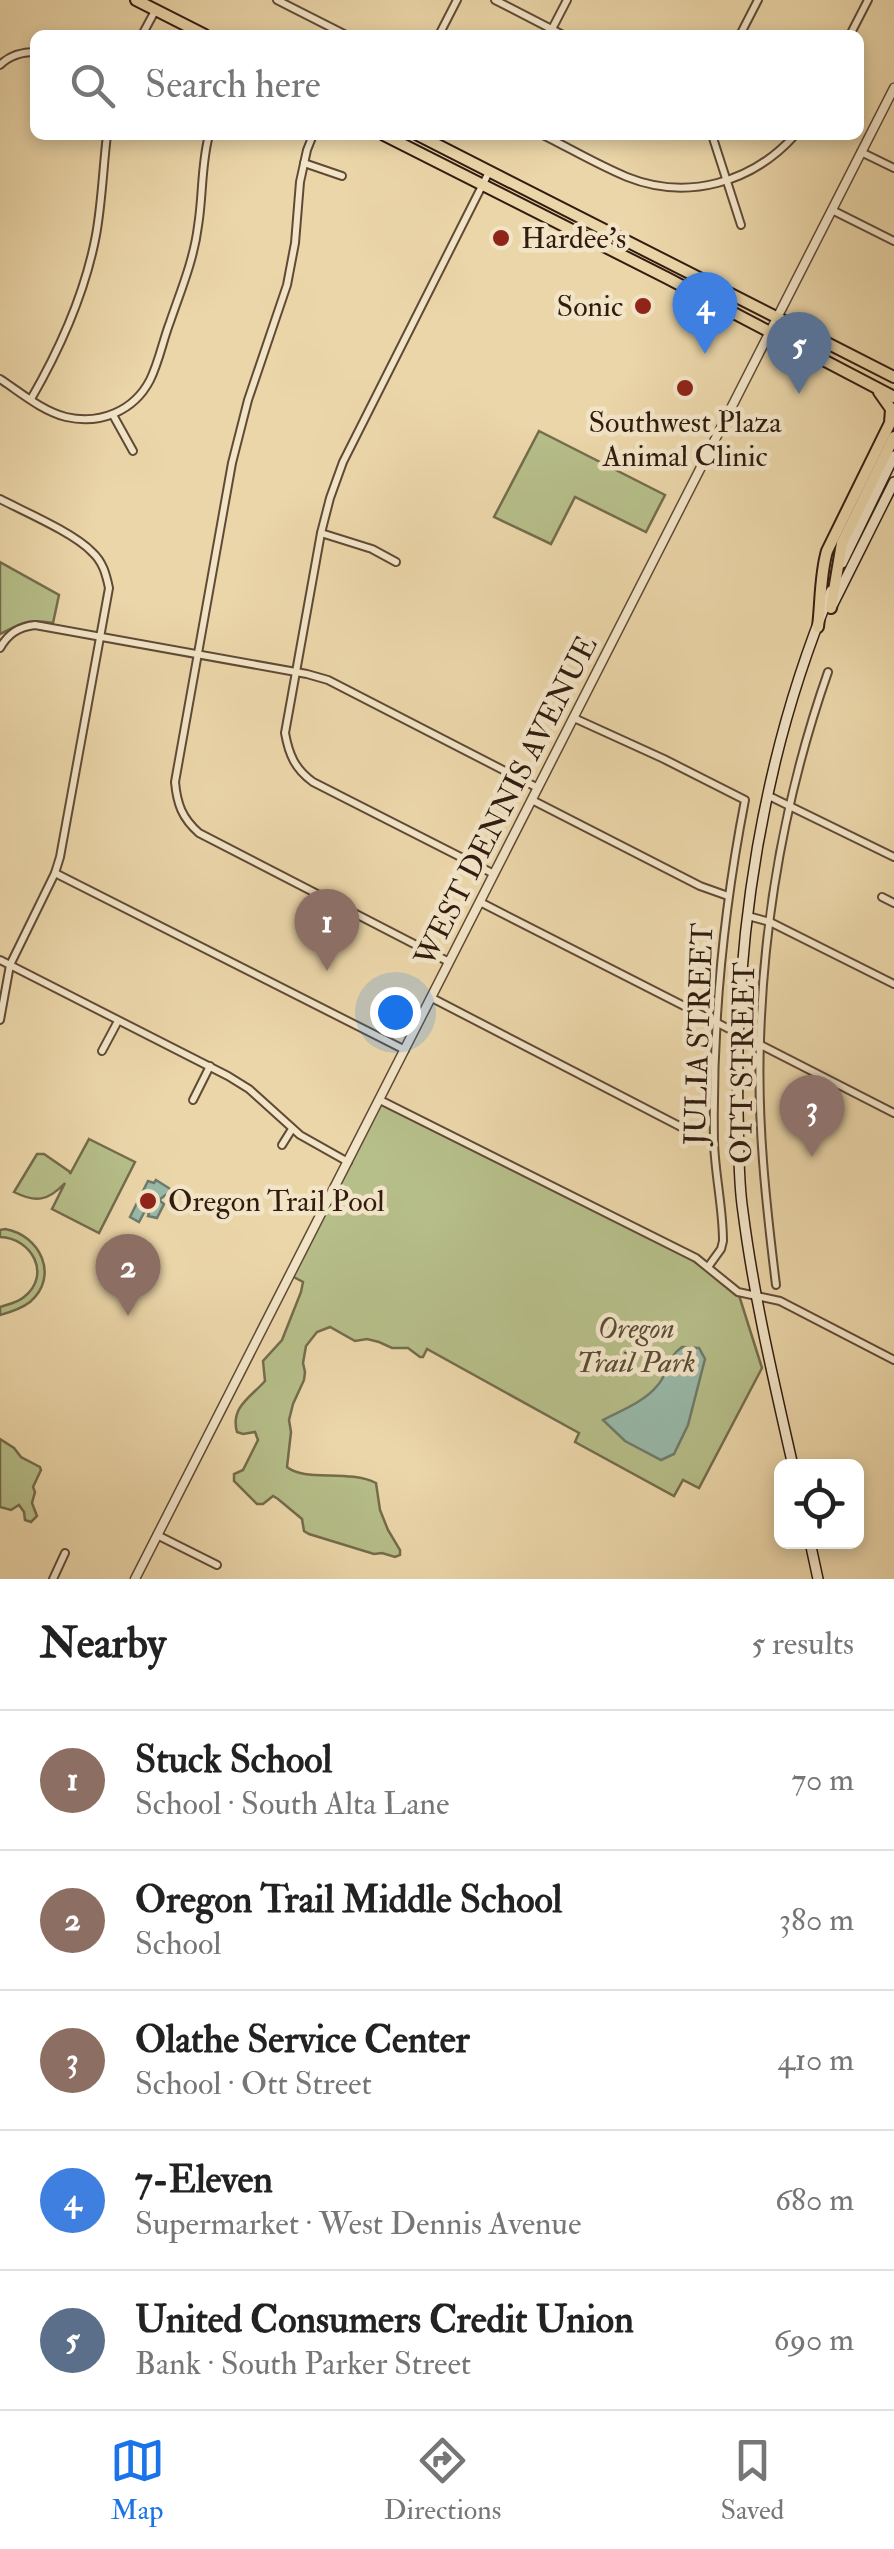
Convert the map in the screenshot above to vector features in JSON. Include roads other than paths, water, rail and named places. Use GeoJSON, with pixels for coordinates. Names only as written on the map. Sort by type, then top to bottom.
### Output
{"type":"FeatureCollection","features":[{"type":"Feature","properties":{"kind":"highway"},"geometry":{"type":"LineString","coordinates":[[136,0],[195,30]]}},
{"type":"Feature","properties":{"kind":"highway"},"geometry":{"type":"LineString","coordinates":[[394,140],[894,397]]}},
{"type":"Feature","properties":{"kind":"highway"},"geometry":{"type":"LineString","coordinates":[[428,140],[894,377]]}},
{"type":"Feature","properties":{"kind":"highway"},"geometry":{"type":"LineString","coordinates":[[818,627],[822,566],[827,551],[890,424],[890,409],[875,388]]}},
{"type":"Feature","properties":{"kind":"highway"},"geometry":{"type":"LineString","coordinates":[[831,608],[842,543],[894,437]]}},
{"type":"Feature","properties":{"kind":"main road"},"geometry":{"type":"LineString","coordinates":[[791,1459],[756,1296],[742,1210],[738,1032],[748,916],[769,796],[797,688],[850,544],[894,456]]}},
{"type":"Feature","properties":{"kind":"main road"},"geometry":{"type":"LineString","coordinates":[[818,627],[894,482]]}},
{"type":"Feature","properties":{"kind":"main road"},"geometry":{"type":"LineString","coordinates":[[812,1549],[818,1579]]}},
{"type":"Feature","properties":{"kind":"street"},"geometry":{"type":"LineString","coordinates":[[277,0],[336,30]]}},
{"type":"Feature","properties":{"kind":"street"},"geometry":{"type":"LineString","coordinates":[[442,30],[457,0]]}},
{"type":"Feature","properties":{"kind":"street"},"geometry":{"type":"LineString","coordinates":[[494,0],[552,29],[567,0]]}},
{"type":"Feature","properties":{"kind":"street"},"geometry":{"type":"LineString","coordinates":[[743,30],[758,0]]}},
{"type":"Feature","properties":{"kind":"street"},"geometry":{"type":"LineString","coordinates":[[853,30],[868,0]]}},
{"type":"Feature","properties":{"kind":"street"},"geometry":{"type":"LineString","coordinates":[[145,30],[156,10]]}},
{"type":"Feature","properties":{"kind":"street"},"geometry":{"type":"LineString","coordinates":[[0,65],[20,53],[30,52]]}},
{"type":"Feature","properties":{"kind":"street","name":"WEST DENNIS AVENUE"},"geometry":{"type":"LineString","coordinates":[[135,1579],[768,332],[861,152],[890,107],[894,88]]}},
{"type":"Feature","properties":{"kind":"street"},"geometry":{"type":"LineString","coordinates":[[31,399],[64,338],[82,291],[99,218],[107,140]]}},
{"type":"Feature","properties":{"kind":"street"},"geometry":{"type":"LineString","coordinates":[[0,378],[49,410],[67,417],[113,415],[134,400],[150,380],[186,278],[198,226],[208,140]]}},
{"type":"Feature","properties":{"kind":"street"},"geometry":{"type":"LineString","coordinates":[[311,140],[304,163],[292,264],[240,429],[176,799],[183,816],[200,833],[450,962]]}},
{"type":"Feature","properties":{"kind":"street"},"geometry":{"type":"LineString","coordinates":[[554,140],[621,174],[650,184],[681,188],[728,181],[772,158],[790,140]]}},
{"type":"Feature","properties":{"kind":"street"},"geometry":{"type":"LineString","coordinates":[[714,140],[741,225]]}},
{"type":"Feature","properties":{"kind":"street"},"geometry":{"type":"LineString","coordinates":[[861,152],[894,168]]}},
{"type":"Feature","properties":{"kind":"street"},"geometry":{"type":"LineString","coordinates":[[304,163],[342,176]]}},
{"type":"Feature","properties":{"kind":"street"},"geometry":{"type":"LineString","coordinates":[[489,172],[348,448],[321,533],[285,733],[290,757],[304,775],[494,874]]}},
{"type":"Feature","properties":{"kind":"street"},"geometry":{"type":"LineString","coordinates":[[832,210],[894,241]]}},
{"type":"Feature","properties":{"kind":"street"},"geometry":{"type":"LineString","coordinates":[[113,415],[133,451]]}},
{"type":"Feature","properties":{"kind":"street"},"geometry":{"type":"LineString","coordinates":[[0,499],[81,542],[100,562],[109,588],[55,873],[10,965],[0,1020]]}},
{"type":"Feature","properties":{"kind":"street"},"geometry":{"type":"LineString","coordinates":[[321,533],[372,548],[396,562]]}},
{"type":"Feature","properties":{"kind":"street"},"geometry":{"type":"LineString","coordinates":[[0,648],[16,630],[34,624],[328,680],[538,788]]}},
{"type":"Feature","properties":{"kind":"street","name":"OTT STREET"},"geometry":{"type":"LineString","coordinates":[[776,1285],[764,1172],[762,987],[790,805],[828,672]]}},
{"type":"Feature","properties":{"kind":"street","name":"JULIA STREET"},"geometry":{"type":"LineString","coordinates":[[574,718],[745,800],[728,896],[716,1023],[714,1144],[723,1241],[708,1267]]}},
{"type":"Feature","properties":{"kind":"street"},"geometry":{"type":"LineString","coordinates":[[769,796],[894,857]]}},
{"type":"Feature","properties":{"kind":"street"},"geometry":{"type":"LineString","coordinates":[[532,800],[700,886],[728,896]]}},
{"type":"Feature","properties":{"kind":"street"},"geometry":{"type":"LineString","coordinates":[[55,873],[405,1050]]}},
{"type":"Feature","properties":{"kind":"street"},"geometry":{"type":"LineString","coordinates":[[882,896],[894,903]]}},
{"type":"Feature","properties":{"kind":"street"},"geometry":{"type":"LineString","coordinates":[[480,902],[894,1113]]}},
{"type":"Feature","properties":{"kind":"street"},"geometry":{"type":"LineString","coordinates":[[748,916],[770,922],[894,984]]}},
{"type":"Feature","properties":{"kind":"street"},"geometry":{"type":"LineString","coordinates":[[0,960],[210,1066],[249,1089],[292,1129],[348,1162]]}},
{"type":"Feature","properties":{"kind":"street"},"geometry":{"type":"LineString","coordinates":[[432,998],[714,1144]]}},
{"type":"Feature","properties":{"kind":"street"},"geometry":{"type":"LineString","coordinates":[[102,1051],[118,1021]]}},
{"type":"Feature","properties":{"kind":"street"},"geometry":{"type":"LineString","coordinates":[[193,1100],[210,1066]]}},
{"type":"Feature","properties":{"kind":"street"},"geometry":{"type":"LineString","coordinates":[[380,1100],[687,1253],[733,1288],[780,1302],[894,1360]]}},
{"type":"Feature","properties":{"kind":"street"},"geometry":{"type":"LineString","coordinates":[[282,1145],[292,1129]]}},
{"type":"Feature","properties":{"kind":"street"},"geometry":{"type":"LineString","coordinates":[[157,1535],[217,1565]]}},
{"type":"Feature","properties":{"kind":"street"},"geometry":{"type":"LineString","coordinates":[[53,1579],[66,1553]]}},
{"type":"Feature","properties":{"kind":"place","name":"Hardee's"},"geometry":{"type":"Point","coordinates":[501,238]}},
{"type":"Feature","properties":{"kind":"place","name":"Sonic"},"geometry":{"type":"Point","coordinates":[643,306]}},
{"type":"Feature","properties":{"kind":"place","name":"7-Eleven"},"geometry":{"type":"Point","coordinates":[705,354]}},
{"type":"Feature","properties":{"kind":"place","name":"Southwest Plaza Animal Clinic"},"geometry":{"type":"Point","coordinates":[685,388]}},
{"type":"Feature","properties":{"kind":"place","name":"United Consumers Credit Union"},"geometry":{"type":"Point","coordinates":[799,394]}},
{"type":"Feature","properties":{"kind":"place","name":"Stuck School"},"geometry":{"type":"Point","coordinates":[327,971]}},
{"type":"Feature","properties":{"kind":"place","name":"Olathe Service Center"},"geometry":{"type":"Point","coordinates":[812,1157]}},
{"type":"Feature","properties":{"kind":"place","name":"Oregon Trail Pool"},"geometry":{"type":"Point","coordinates":[148,1201]}},
{"type":"Feature","properties":{"kind":"place","name":"Oregon Trail Middle School"},"geometry":{"type":"Point","coordinates":[128,1316]}},
{"type":"Feature","properties":{"kind":"park label","name":"Oregon Trail Park"},"geometry":{"type":"Point","coordinates":[636,1345]}}]}
